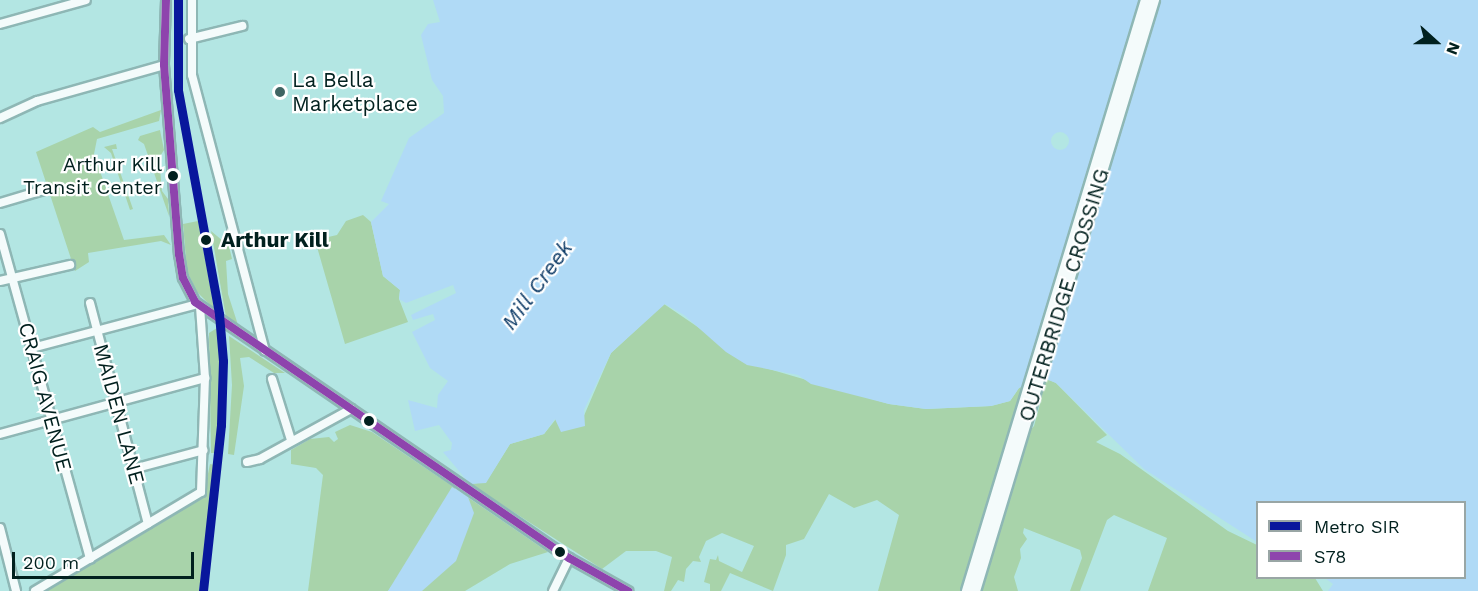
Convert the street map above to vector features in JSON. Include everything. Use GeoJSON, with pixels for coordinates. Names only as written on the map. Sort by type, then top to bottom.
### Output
{"type":"FeatureCollection","features":[{"type":"Feature","properties":{"kind":"highway","name":"OUTERBRIDGE CROSSING"},"geometry":{"type":"LineString","coordinates":[[975,591],[1146,0]]}},
{"type":"Feature","properties":{"kind":"highway","name":"OUTERBRIDGE CROSSING"},"geometry":{"type":"LineString","coordinates":[[967,591],[1095,180],[1154,0]]}},
{"type":"Feature","properties":{"kind":"street"},"geometry":{"type":"LineString","coordinates":[[35,591],[200,494],[204,450],[205,378],[202,333],[198,306],[180,265],[164,65],[166,0]]}},
{"type":"Feature","properties":{"kind":"street"},"geometry":{"type":"LineString","coordinates":[[192,0],[189,39],[195,90],[265,351]]}},
{"type":"Feature","properties":{"kind":"street"},"geometry":{"type":"LineString","coordinates":[[0,24],[81,1]]}},
{"type":"Feature","properties":{"kind":"street"},"geometry":{"type":"LineString","coordinates":[[189,39],[242,26]]}},
{"type":"Feature","properties":{"kind":"street"},"geometry":{"type":"LineString","coordinates":[[0,118],[37,101],[164,65]]}},
{"type":"Feature","properties":{"kind":"street"},"geometry":{"type":"LineString","coordinates":[[0,202],[44,190]]}},
{"type":"Feature","properties":{"kind":"street","name":"CRAIG AVENUE"},"geometry":{"type":"LineString","coordinates":[[0,234],[90,559]]}},
{"type":"Feature","properties":{"kind":"street"},"geometry":{"type":"LineString","coordinates":[[0,281],[67,266],[68,276]]}},
{"type":"Feature","properties":{"kind":"street","name":"MAIDEN LANE"},"geometry":{"type":"LineString","coordinates":[[90,303],[148,525]]}},
{"type":"Feature","properties":{"kind":"street"},"geometry":{"type":"LineString","coordinates":[[32,348],[198,306],[569,558],[628,591]]}},
{"type":"Feature","properties":{"kind":"street"},"geometry":{"type":"LineString","coordinates":[[202,333],[207,324],[218,320]]}},
{"type":"Feature","properties":{"kind":"street"},"geometry":{"type":"LineString","coordinates":[[0,434],[115,400],[205,378]]}},
{"type":"Feature","properties":{"kind":"street"},"geometry":{"type":"LineString","coordinates":[[272,379],[291,440]]}},
{"type":"Feature","properties":{"kind":"street"},"geometry":{"type":"LineString","coordinates":[[247,462],[351,408]]}},
{"type":"Feature","properties":{"kind":"street"},"geometry":{"type":"LineString","coordinates":[[133,469],[204,450]]}},
{"type":"Feature","properties":{"kind":"street"},"geometry":{"type":"LineString","coordinates":[[0,528],[16,591]]}},
{"type":"Feature","properties":{"kind":"street"},"geometry":{"type":"LineString","coordinates":[[553,591],[569,558]]}},
{"type":"Feature","properties":{"kind":"green space"},"geometry":{"type":"Polygon","coordinates":[[[161,110],[159,121],[97,139],[94,154],[124,240],[164,235],[171,245],[161,241],[88,253],[89,262],[75,271],[36,152],[93,127],[100,132],[161,110]]]}},
{"type":"Feature","properties":{"kind":"green space"},"geometry":{"type":"Polygon","coordinates":[[[160,130],[164,150],[159,158],[162,191],[168,199],[169,216],[144,144],[138,140],[140,136],[160,130]]]}},
{"type":"Feature","properties":{"kind":"green space"},"geometry":{"type":"Polygon","coordinates":[[[116,144],[117,149],[112,149],[133,209],[130,210],[111,153],[104,147],[116,144]]]}},
{"type":"Feature","properties":{"kind":"green space"},"geometry":{"type":"Polygon","coordinates":[[[363,215],[371,222],[383,276],[400,290],[399,299],[408,322],[345,344],[315,240],[337,235],[346,221],[363,215]]]}},
{"type":"Feature","properties":{"kind":"green space"},"geometry":{"type":"Polygon","coordinates":[[[198,221],[214,309],[197,292],[187,271],[183,224],[198,221]]]}},
{"type":"Feature","properties":{"kind":"green space"},"geometry":{"type":"Polygon","coordinates":[[[211,231],[229,246],[232,259],[226,261],[228,294],[238,325],[226,317],[211,231]]]}},
{"type":"Feature","properties":{"kind":"green space"},"geometry":{"type":"Polygon","coordinates":[[[664,304],[752,364],[889,404],[926,409],[991,406],[1010,401],[1019,388],[1043,377],[1056,383],[1107,435],[1096,442],[1120,454],[1228,531],[1256,545],[1256,579],[1316,579],[1323,591],[1148,591],[1167,538],[1114,515],[1107,520],[1080,591],[1070,591],[1082,558],[1080,550],[1024,528],[1023,533],[1027,539],[1020,549],[1021,558],[1014,577],[1018,591],[878,591],[899,515],[877,500],[854,508],[829,494],[804,539],[786,545],[786,555],[773,591],[730,573],[721,591],[710,591],[710,584],[704,582],[710,559],[716,560],[718,555],[719,561],[742,572],[754,546],[722,533],[706,541],[699,557],[701,562],[693,561],[686,569],[684,582],[678,580],[671,591],[664,591],[672,557],[656,551],[626,551],[602,569],[470,484],[486,482],[510,444],[544,434],[556,419],[583,418],[611,353],[664,304]],[[1031,396],[1026,435],[1034,426],[1041,400],[1031,396]]]}},
{"type":"Feature","properties":{"kind":"green space"},"geometry":{"type":"Polygon","coordinates":[[[217,328],[222,380],[216,453],[211,453],[209,333],[217,328]]]}},
{"type":"Feature","properties":{"kind":"green space"},"geometry":{"type":"Polygon","coordinates":[[[229,336],[285,373],[274,373],[249,357],[240,358],[244,386],[234,455],[228,454],[232,385],[229,336]]]}},
{"type":"Feature","properties":{"kind":"green space"},"geometry":{"type":"Polygon","coordinates":[[[350,425],[372,432],[455,488],[428,537],[388,591],[308,591],[323,475],[316,468],[291,464],[291,450],[310,439],[329,437],[334,442],[338,439],[335,432],[350,425]]]}},
{"type":"Feature","properties":{"kind":"green space"},"geometry":{"type":"Polygon","coordinates":[[[210,464],[215,465],[199,591],[44,591],[203,498],[210,464]]]}},
{"type":"Feature","properties":{"kind":"green space"},"geometry":{"type":"Polygon","coordinates":[[[463,494],[548,552],[510,564],[465,591],[410,591],[463,494]]]}},
{"type":"Feature","properties":{"kind":"water","name":"Mill Creek"},"geometry":{"type":"Polygon","coordinates":[[[433,0],[1478,0],[1478,591],[1328,591],[1333,584],[1326,579],[1466,579],[1466,501],[1256,501],[1256,541],[1144,469],[1056,383],[1043,378],[1019,388],[1010,401],[991,406],[926,409],[889,404],[811,384],[798,375],[747,365],[726,352],[684,315],[665,304],[611,353],[584,410],[585,426],[561,432],[555,419],[544,434],[510,444],[486,483],[470,484],[443,452],[451,450],[452,443],[439,425],[415,431],[408,400],[437,408],[438,395],[448,381],[430,368],[412,332],[435,320],[433,314],[413,320],[411,315],[456,293],[453,285],[406,303],[399,299],[400,290],[383,276],[371,222],[389,204],[381,201],[409,138],[444,113],[443,96],[432,80],[421,35],[428,24],[440,22],[433,0]]]}},
{"type":"Feature","properties":{"kind":"water"},"geometry":{"type":"Polygon","coordinates":[[[452,487],[468,497],[474,513],[456,561],[422,591],[388,591],[452,487]]]}},
{"type":"Feature","properties":{"kind":"pier"},"geometry":{"type":"Polygon","coordinates":[[[1060,132],[1066,135],[1069,141],[1066,147],[1060,150],[1054,147],[1051,141],[1054,135],[1060,132]]]}},
{"type":"Feature","properties":{"kind":"metro line","name":"SIR"},"geometry":{"type":"LineString","coordinates":[[178,0],[178,90],[219,314],[223,361],[221,425],[203,591]]}},
{"type":"Feature","properties":{"kind":"transit line","name":"S78"},"geometry":{"type":"LineString","coordinates":[[166,0],[164,65],[179,254],[183,278],[195,302],[569,558],[628,591]]}},
{"type":"Feature","properties":{"kind":"place","name":"La Bella Marketplace"},"geometry":{"type":"Point","coordinates":[280,92]}},
{"type":"Feature","properties":{"kind":"place","name":"Arthur Kill Transit Center"},"geometry":{"type":"Point","coordinates":[173,176]}},
{"type":"Feature","properties":{"kind":"place","name":"Arthur Kill"},"geometry":{"type":"Point","coordinates":[206,240]}}]}
